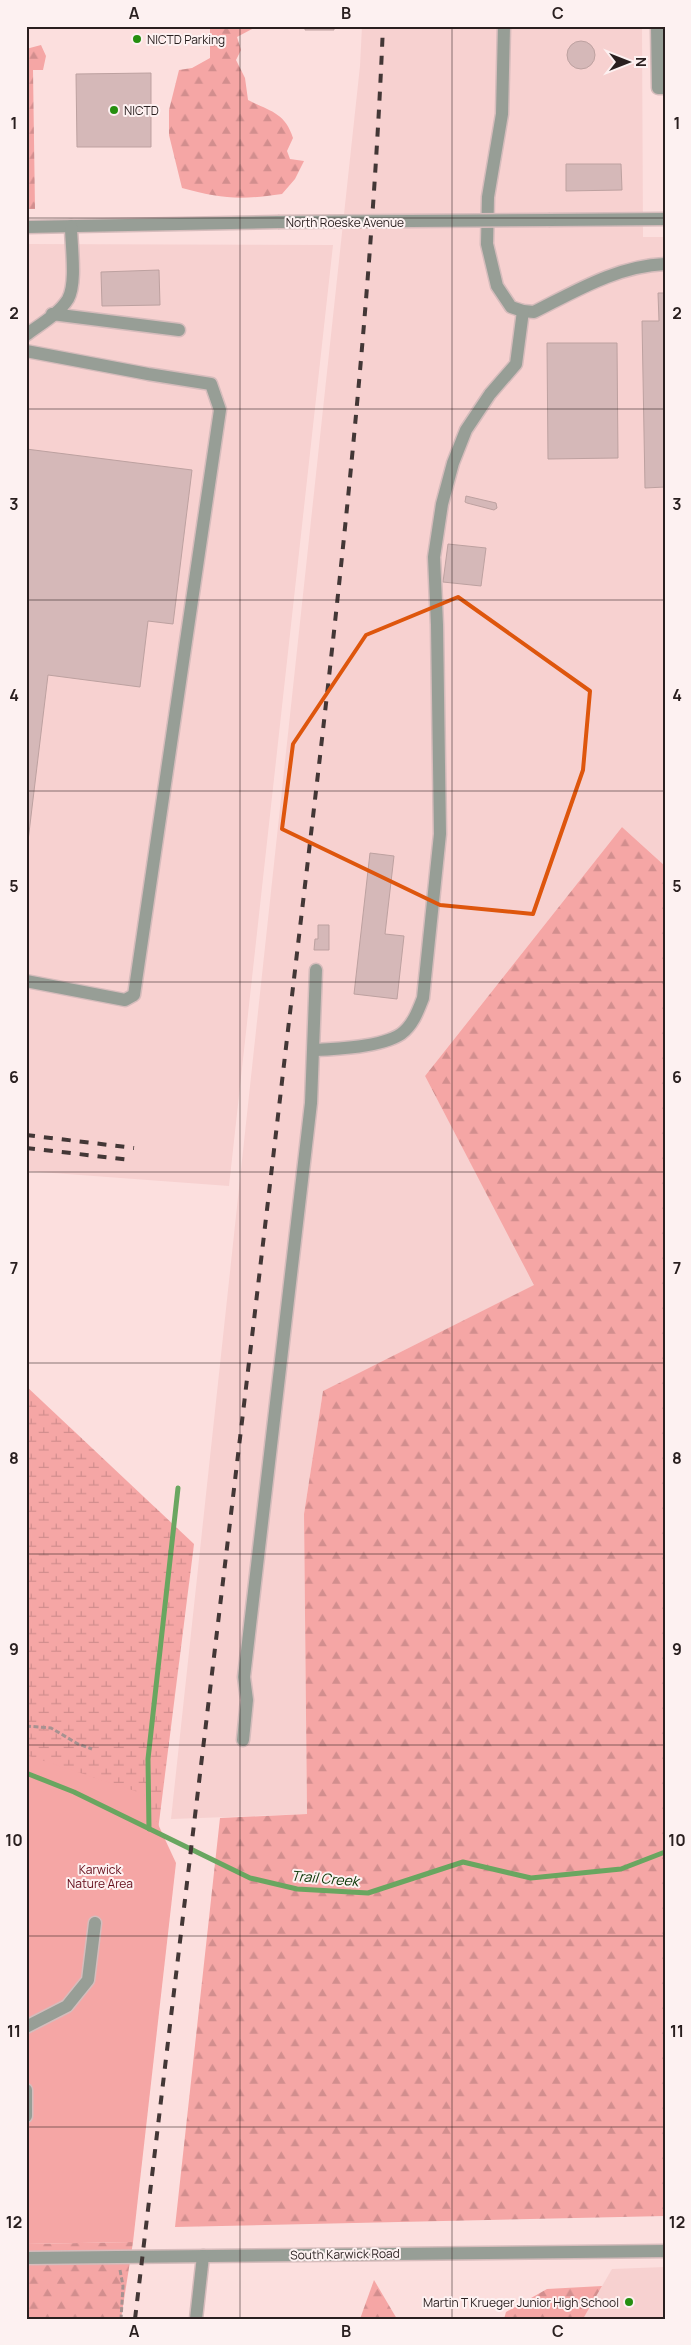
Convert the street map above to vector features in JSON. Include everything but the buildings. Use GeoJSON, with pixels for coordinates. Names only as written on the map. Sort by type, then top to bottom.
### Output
{"type":"FeatureCollection","features":[{"type":"Feature","properties":{"kind":"street"},"geometry":{"type":"LineString","coordinates":[[504,26],[502,114],[488,197],[487,244],[497,286],[510,307],[534,312],[614,273],[665,264]]}},
{"type":"Feature","properties":{"kind":"street"},"geometry":{"type":"LineString","coordinates":[[657,26],[661,88]]}},
{"type":"Feature","properties":{"kind":"street","name":"North Roeske Avenue"},"geometry":{"type":"LineString","coordinates":[[26,227],[278,222],[665,219]]}},
{"type":"Feature","properties":{"kind":"street"},"geometry":{"type":"LineString","coordinates":[[26,335],[68,299],[72,286],[71,226]]}},
{"type":"Feature","properties":{"kind":"street"},"geometry":{"type":"LineString","coordinates":[[314,1050],[389,1040],[402,1033],[416,1016],[422,998],[440,834],[437,625],[434,557],[440,513],[453,463],[466,430],[490,394],[516,364],[523,311]]}},
{"type":"Feature","properties":{"kind":"street"},"geometry":{"type":"LineString","coordinates":[[52,314],[179,330]]}},
{"type":"Feature","properties":{"kind":"street"},"geometry":{"type":"LineString","coordinates":[[26,351],[211,384],[220,410],[134,995],[125,1000],[26,981]]}},
{"type":"Feature","properties":{"kind":"street"},"geometry":{"type":"LineString","coordinates":[[244,1740],[247,1700],[244,1677],[309,1121],[314,1050],[316,970]]}},
{"type":"Feature","properties":{"kind":"street"},"geometry":{"type":"LineString","coordinates":[[26,2027],[67,2006],[88,1980],[95,1923]]}},
{"type":"Feature","properties":{"kind":"street"},"geometry":{"type":"LineString","coordinates":[[26,2090],[26,2116]]}},
{"type":"Feature","properties":{"kind":"street","name":"South Karwick Road"},"geometry":{"type":"LineString","coordinates":[[26,2258],[665,2251]]}},
{"type":"Feature","properties":{"kind":"street"},"geometry":{"type":"LineString","coordinates":[[196,2319],[203,2256]]}},
{"type":"Feature","properties":{"kind":"path"},"geometry":{"type":"LineString","coordinates":[[26,1726],[51,1728],[78,1744],[92,1749]]}},
{"type":"Feature","properties":{"kind":"path"},"geometry":{"type":"LineString","coordinates":[[117,2257],[123,2286],[120,2319]]}},
{"type":"Feature","properties":{"kind":"highlighted area"},"geometry":{"type":"Polygon","coordinates":[[[458,597],[590,691],[583,770],[533,914],[440,905],[282,829],[293,744],[366,635],[458,597]]]}},
{"type":"Feature","properties":{"kind":"shaded area"},"geometry":{"type":"Polygon","coordinates":[[[362,26],[642,26],[643,237],[665,237],[665,866],[622,827],[425,1076],[535,1285],[323,1391],[304,1514],[307,1814],[171,1819],[360,66],[362,26]]]}},
{"type":"Feature","properties":{"kind":"shaded area"},"geometry":{"type":"Polygon","coordinates":[[[26,244],[333,245],[229,1186],[26,1171],[26,244]]]}},
{"type":"Feature","properties":{"kind":"shaded area","name":"Martin T Krueger Junior High School"},"geometry":{"type":"Polygon","coordinates":[[[665,2267],[665,2319],[583,2319],[612,2269],[665,2267]]]}},
{"type":"Feature","properties":{"kind":"green space"},"geometry":{"type":"Polygon","coordinates":[[[210,26],[252,26],[252,29],[237,37],[241,50],[236,60],[245,78],[248,100],[281,117],[290,129],[293,138],[287,151],[290,159],[304,161],[295,179],[282,194],[242,198],[220,196],[182,188],[169,135],[169,110],[179,70],[192,68],[210,58],[210,26]]]}},
{"type":"Feature","properties":{"kind":"green space"},"geometry":{"type":"Polygon","coordinates":[[[41,45],[46,56],[43,70],[33,70],[35,209],[26,209],[26,49],[41,45]]]}},
{"type":"Feature","properties":{"kind":"green space"},"geometry":{"type":"Polygon","coordinates":[[[622,827],[665,866],[665,2216],[175,2227],[220,1818],[307,1814],[304,1514],[323,1391],[534,1285],[425,1076],[622,827]]]}},
{"type":"Feature","properties":{"kind":"green space"},"geometry":{"type":"Polygon","coordinates":[[[26,1386],[194,1544],[154,1862],[26,1813],[26,1386]]]}},
{"type":"Feature","properties":{"kind":"green space","name":"Karwick Nature Area"},"geometry":{"type":"Polygon","coordinates":[[[26,1755],[144,1794],[176,1863],[133,2242],[26,2244],[26,1755]]]}},
{"type":"Feature","properties":{"kind":"green space"},"geometry":{"type":"Polygon","coordinates":[[[133,2242],[121,2319],[26,2319],[26,2244],[133,2242]]]}},
{"type":"Feature","properties":{"kind":"green space"},"geometry":{"type":"Polygon","coordinates":[[[374,2280],[397,2319],[360,2319],[374,2280]]]}},
{"type":"Feature","properties":{"kind":"green space"},"geometry":{"type":"Polygon","coordinates":[[[602,2286],[583,2319],[504,2319],[506,2312],[547,2289],[602,2286]]]}},
{"type":"Feature","properties":{"kind":"waterway"},"geometry":{"type":"LineString","coordinates":[[149,1829],[148,1759],[178,1488]]}},
{"type":"Feature","properties":{"kind":"waterway","name":"Trail Creek"},"geometry":{"type":"LineString","coordinates":[[26,1773],[74,1792],[250,1878],[297,1889],[368,1893],[463,1862],[531,1878],[621,1869],[665,1852]]}},
{"type":"Feature","properties":{"kind":"railway"},"geometry":{"type":"LineString","coordinates":[[135,2319],[332,654],[368,278],[383,26]]}},
{"type":"Feature","properties":{"kind":"railway"},"geometry":{"type":"LineString","coordinates":[[26,1135],[134,1148]]}},
{"type":"Feature","properties":{"kind":"railway"},"geometry":{"type":"LineString","coordinates":[[26,1148],[131,1160]]}},
{"type":"Feature","properties":{"kind":"place","name":"NICTD Parking"},"geometry":{"type":"Point","coordinates":[137,39]}},
{"type":"Feature","properties":{"kind":"place","name":"NICTD"},"geometry":{"type":"Point","coordinates":[114,110]}},
{"type":"Feature","properties":{"kind":"place","name":"Martin T Krueger Junior High School"},"geometry":{"type":"Point","coordinates":[629,2302]}}]}
